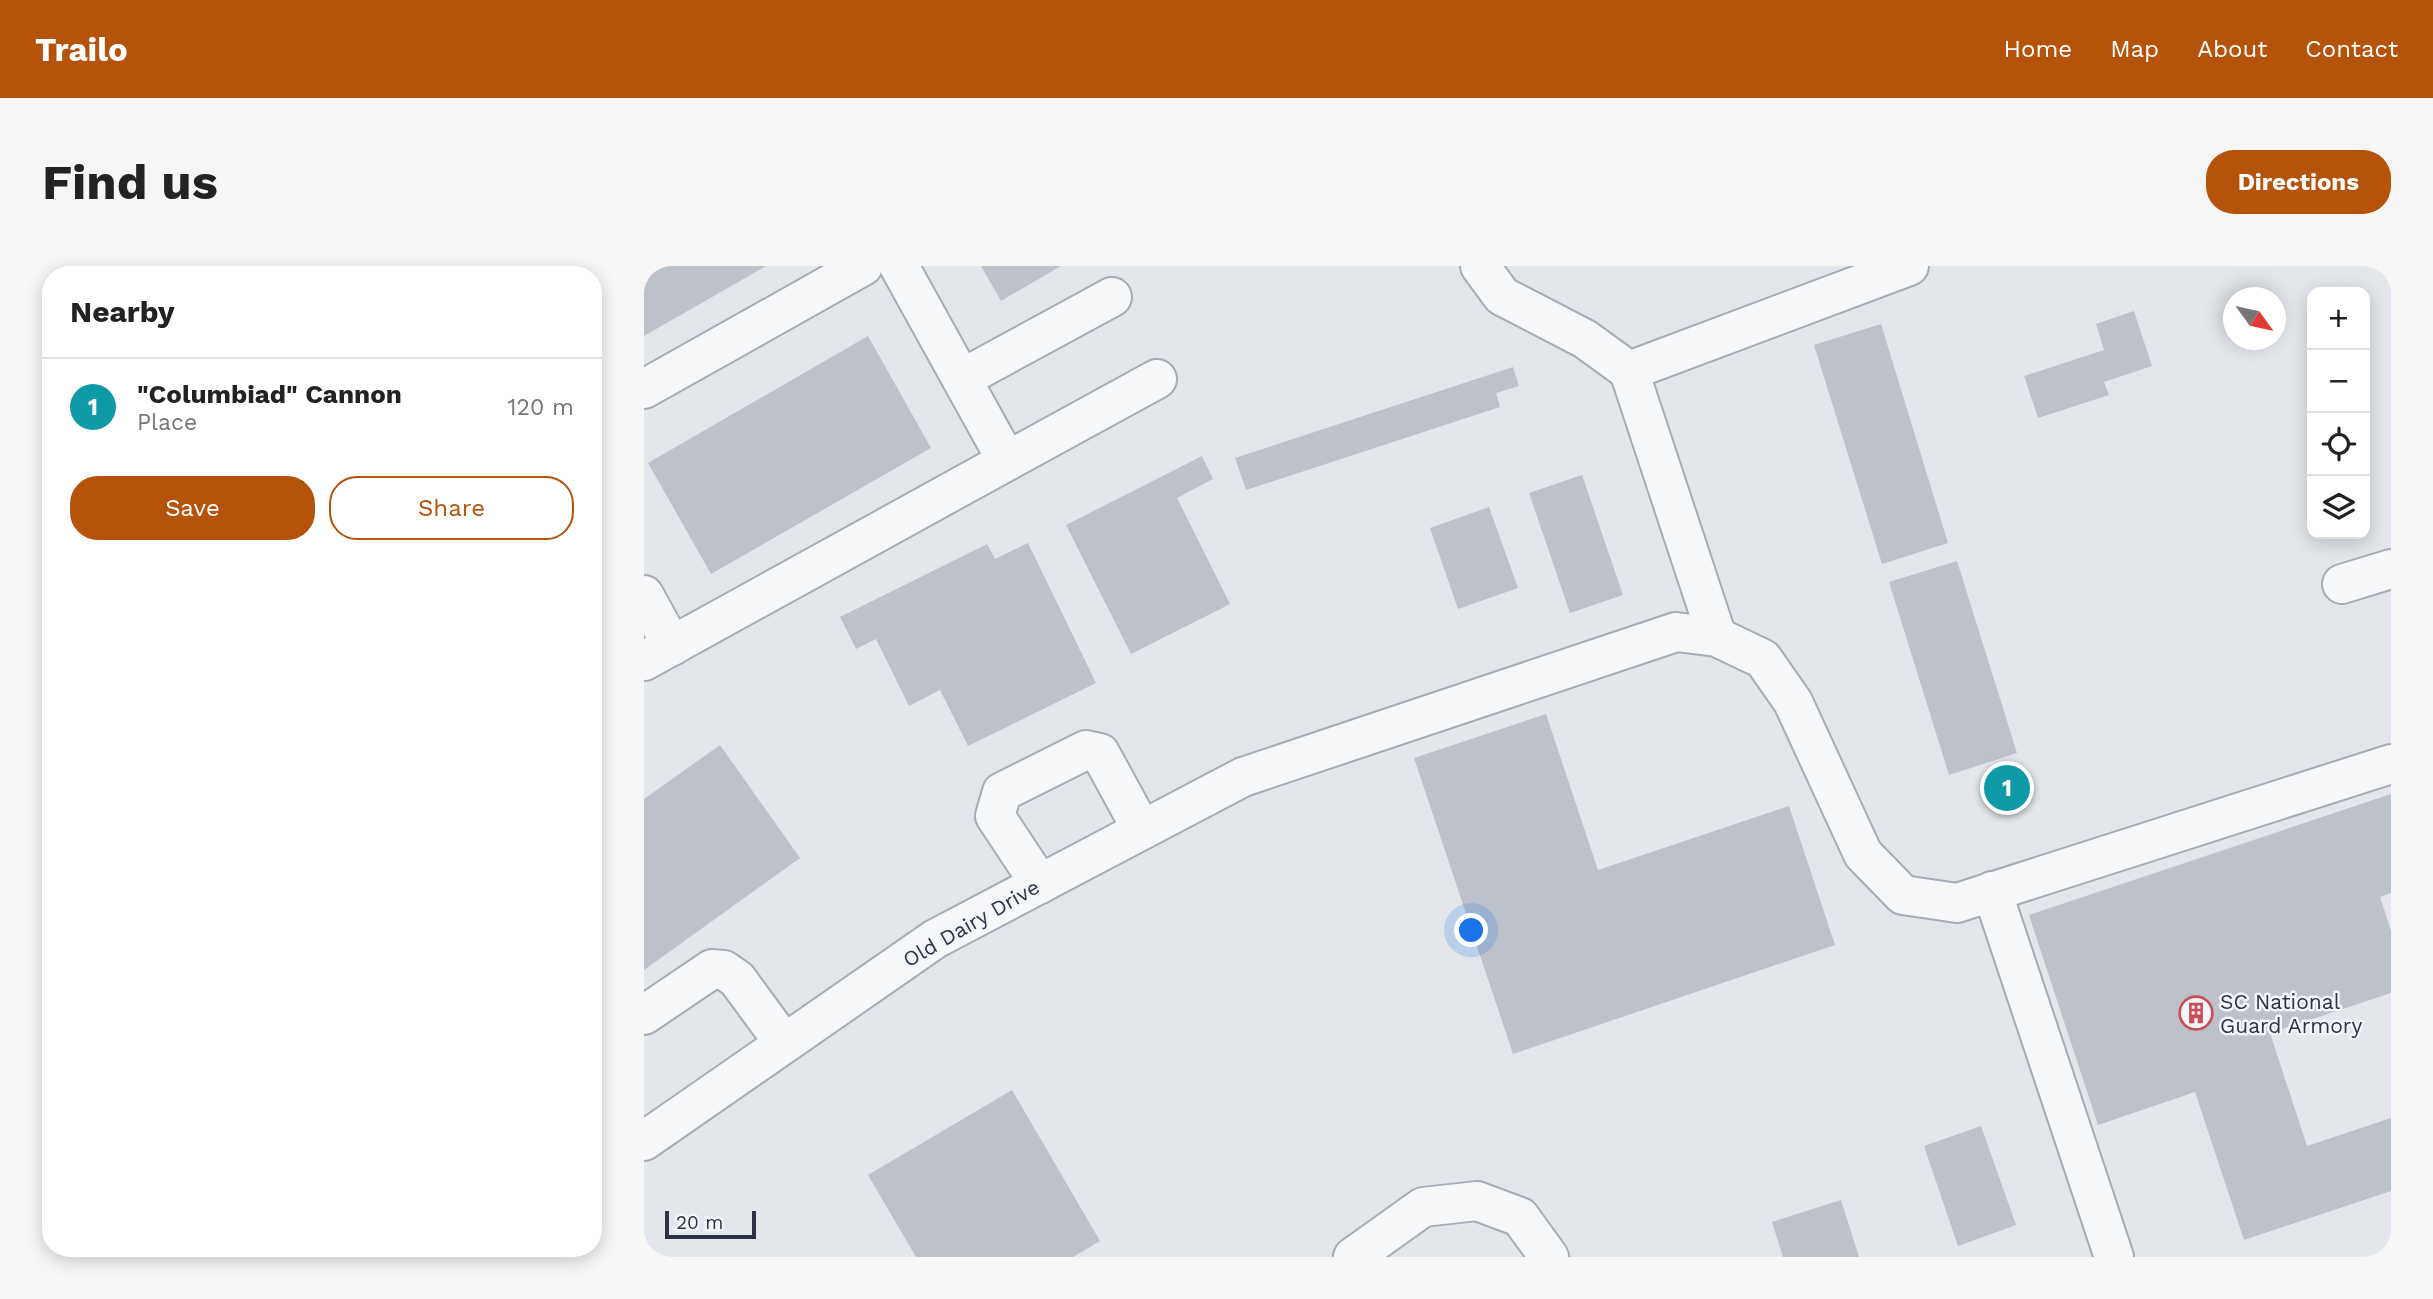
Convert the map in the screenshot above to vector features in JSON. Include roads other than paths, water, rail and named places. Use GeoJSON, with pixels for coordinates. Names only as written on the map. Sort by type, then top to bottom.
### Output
{"type":"FeatureCollection","features":[{"type":"Feature","properties":{"kind":"street"},"geometry":{"type":"LineString","coordinates":[[644,389],[863,266]]}},
{"type":"Feature","properties":{"kind":"street"},"geometry":{"type":"LineString","coordinates":[[899,266],[1007,461]]}},
{"type":"Feature","properties":{"kind":"street"},"geometry":{"type":"LineString","coordinates":[[1480,266],[1502,296],[1585,339],[1629,371],[1717,636],[1763,659],[1793,702],[1863,854],[1903,895],[1956,903],[2391,764]]}},
{"type":"Feature","properties":{"kind":"street"},"geometry":{"type":"LineString","coordinates":[[1629,371],[1909,266]]}},
{"type":"Feature","properties":{"kind":"street"},"geometry":{"type":"LineString","coordinates":[[963,378],[1112,297]]}},
{"type":"Feature","properties":{"kind":"street"},"geometry":{"type":"LineString","coordinates":[[644,594],[658,653],[1157,379]]}},
{"type":"Feature","properties":{"kind":"street"},"geometry":{"type":"LineString","coordinates":[[2342,584],[2390,576]]}},
{"type":"Feature","properties":{"kind":"street","name":"Old Dairy Drive"},"geometry":{"type":"LineString","coordinates":[[644,1141],[934,939],[1243,777],[1676,632],[1717,636]]}},
{"type":"Feature","properties":{"kind":"street"},"geometry":{"type":"LineString","coordinates":[[1040,884],[995,816],[1002,792],[1086,751],[1100,753],[1142,830]]}},
{"type":"Feature","properties":{"kind":"street"},"geometry":{"type":"LineString","coordinates":[[1992,891],[2114,1257]]}},
{"type":"Feature","properties":{"kind":"street"},"geometry":{"type":"LineString","coordinates":[[644,1015],[712,969],[723,970],[737,979],[784,1043]]}},
{"type":"Feature","properties":{"kind":"street"},"geometry":{"type":"LineString","coordinates":[[1353,1257],[1423,1206],[1477,1201],[1520,1217],[1549,1257]]}},
{"type":"Feature","properties":{"kind":"place","name":"\"Columbiad\" Cannon"},"geometry":{"type":"Point","coordinates":[2007,788]}},
{"type":"Feature","properties":{"kind":"place","name":"SC National Guard Armory"},"geometry":{"type":"Point","coordinates":[2196,1013]}}]}
